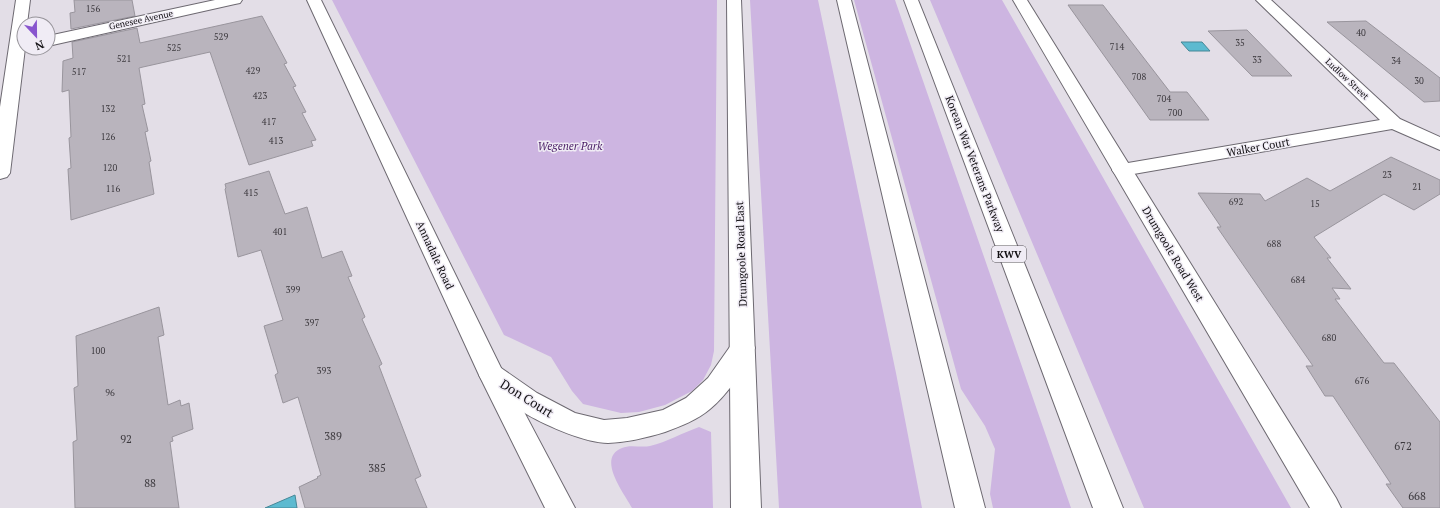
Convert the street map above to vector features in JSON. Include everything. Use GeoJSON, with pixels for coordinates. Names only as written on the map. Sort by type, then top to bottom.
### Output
{"type":"FeatureCollection","features":[{"type":"Feature","properties":{"kind":"main road"},"geometry":{"type":"LineString","coordinates":[[0,173],[13,48],[23,0]]}},
{"type":"Feature","properties":{"kind":"main road","name":"Genesee Avenue"},"geometry":{"type":"LineString","coordinates":[[56,39],[235,0]]}},
{"type":"Feature","properties":{"kind":"main road","name":"Annadale Road"},"geometry":{"type":"LineString","coordinates":[[314,0],[492,375],[560,508]]}},
{"type":"Feature","properties":{"kind":"main road","name":"Drumgoole Road East"},"geometry":{"type":"LineString","coordinates":[[734,0],[746,508]]}},
{"type":"Feature","properties":{"kind":"main road"},"geometry":{"type":"LineString","coordinates":[[844,0],[970,508]]}},
{"type":"Feature","properties":{"kind":"main road","name":"Korean War Veterans Parkway"},"geometry":{"type":"LineString","coordinates":[[911,0],[1108,508]]}},
{"type":"Feature","properties":{"kind":"main road","name":"Drumgoole Road West"},"geometry":{"type":"LineString","coordinates":[[1020,0],[1326,508]]}},
{"type":"Feature","properties":{"kind":"main road","name":"Ludlow Street"},"geometry":{"type":"LineString","coordinates":[[1263,0],[1394,123],[1440,144]]}},
{"type":"Feature","properties":{"kind":"main road","name":"Walker Court"},"geometry":{"type":"LineString","coordinates":[[1122,170],[1394,123]]}},
{"type":"Feature","properties":{"kind":"main road","name":"Don Court"},"geometry":{"type":"LineString","coordinates":[[492,375],[517,395],[547,413],[576,425],[610,432],[638,428],[667,421],[690,410],[707,397],[720,382],[743,348]]}},
{"type":"Feature","properties":{"kind":"green space","name":"Wegener Park"},"geometry":{"type":"Polygon","coordinates":[[[332,0],[717,0],[714,351],[711,365],[703,380],[692,391],[665,405],[639,412],[621,413],[583,404],[572,391],[551,357],[504,335],[332,0]]]}},
{"type":"Feature","properties":{"kind":"green space"},"geometry":{"type":"Polygon","coordinates":[[[750,0],[818,0],[896,373],[922,508],[779,508],[750,0]]]}},
{"type":"Feature","properties":{"kind":"green space"},"geometry":{"type":"Polygon","coordinates":[[[854,0],[895,0],[1071,508],[993,508],[990,494],[995,449],[985,426],[961,389],[854,0]]]}},
{"type":"Feature","properties":{"kind":"green space"},"geometry":{"type":"Polygon","coordinates":[[[930,0],[1002,0],[1291,508],[1144,508],[930,0]]]}},
{"type":"Feature","properties":{"kind":"green space"},"geometry":{"type":"Polygon","coordinates":[[[699,427],[711,432],[713,508],[632,508],[614,476],[611,459],[615,453],[625,447],[656,444],[699,427]]]}},
{"type":"Feature","properties":{"kind":"water"},"geometry":{"type":"Polygon","coordinates":[[[1181,42],[1202,42],[1210,51],[1189,51],[1181,42]]]}},
{"type":"Feature","properties":{"kind":"water"},"geometry":{"type":"Polygon","coordinates":[[[295,495],[297,508],[265,508],[295,495]]]}},
{"type":"Feature","properties":{"kind":"building"},"geometry":{"type":"Polygon","coordinates":[[[74,0],[132,0],[135,16],[71,29],[70,13],[75,12],[74,0]]]}},
{"type":"Feature","properties":{"kind":"building"},"geometry":{"type":"Polygon","coordinates":[[[1068,5],[1103,5],[1170,92],[1187,92],[1209,120],[1150,120],[1068,5]]]}},
{"type":"Feature","properties":{"kind":"building"},"geometry":{"type":"Polygon","coordinates":[[[262,16],[287,63],[284,64],[296,86],[293,87],[306,112],[302,113],[316,140],[311,141],[313,146],[249,165],[210,52],[139,68],[145,104],[142,105],[148,131],[145,132],[151,161],[149,162],[154,194],[71,220],[68,169],[71,168],[69,138],[71,137],[69,90],[62,92],[63,61],[73,58],[72,42],[137,28],[140,43],[262,16]]]}},
{"type":"Feature","properties":{"kind":"building"},"geometry":{"type":"Polygon","coordinates":[[[1366,21],[1440,78],[1440,101],[1424,102],[1327,22],[1366,21]]]}},
{"type":"Feature","properties":{"kind":"building"},"geometry":{"type":"Polygon","coordinates":[[[1247,30],[1292,76],[1252,76],[1208,31],[1247,30]]]}},
{"type":"Feature","properties":{"kind":"building"},"geometry":{"type":"Polygon","coordinates":[[[1391,157],[1440,180],[1440,194],[1414,210],[1384,194],[1314,237],[1331,258],[1327,258],[1351,289],[1332,288],[1340,299],[1335,299],[1384,363],[1394,363],[1440,422],[1440,508],[1403,508],[1386,484],[1391,484],[1333,396],[1325,396],[1306,366],[1313,366],[1217,227],[1221,227],[1198,193],[1260,194],[1265,201],[1307,178],[1330,191],[1391,157]]]}},
{"type":"Feature","properties":{"kind":"building"},"geometry":{"type":"Polygon","coordinates":[[[269,171],[285,214],[307,207],[322,258],[342,251],[352,276],[348,277],[365,317],[362,319],[382,364],[379,366],[421,476],[415,479],[427,508],[305,508],[299,487],[321,475],[298,397],[283,403],[275,375],[278,373],[264,326],[283,320],[261,250],[238,257],[225,189],[225,184],[269,171]]]}},
{"type":"Feature","properties":{"kind":"building"},"geometry":{"type":"Polygon","coordinates":[[[159,307],[164,335],[158,337],[168,405],[180,400],[181,406],[189,403],[193,429],[172,437],[173,441],[170,442],[179,508],[75,508],[73,442],[77,440],[74,388],[78,386],[76,336],[159,307]]]}}]}
